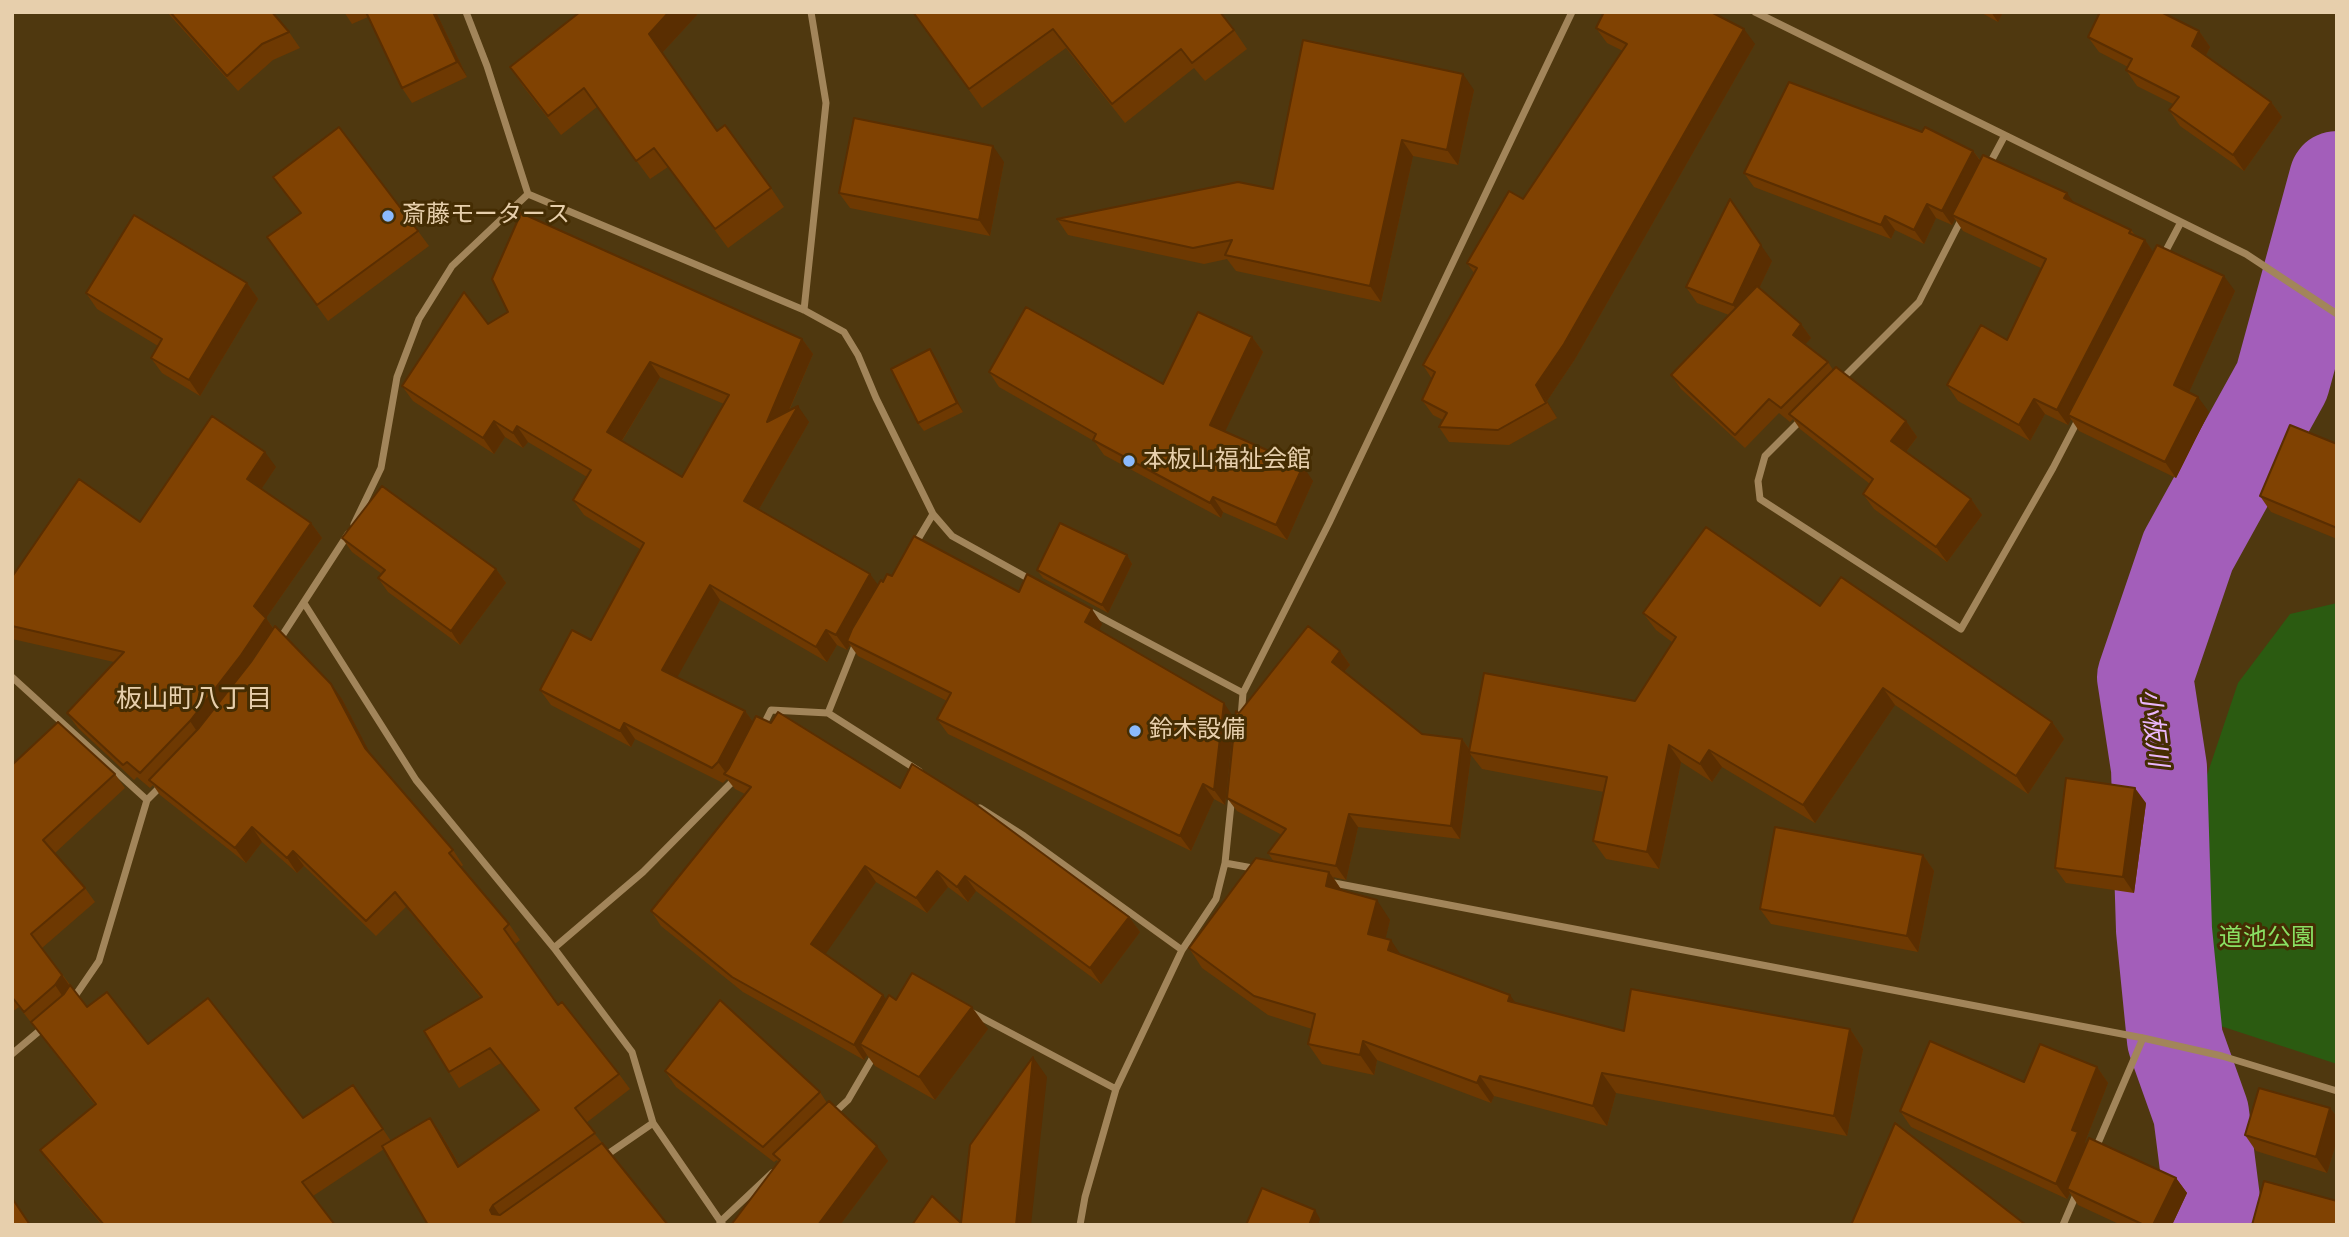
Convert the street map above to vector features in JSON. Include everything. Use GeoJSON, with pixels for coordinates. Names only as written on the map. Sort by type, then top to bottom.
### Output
{"type":"FeatureCollection","features":[{"type":"Feature","properties":{"kind":"street"},"geometry":{"type":"LineString","coordinates":[[466,12],[487,66],[528,194],[804,310],[844,332],[858,355],[933,514],[952,536],[1040,585]]}},
{"type":"Feature","properties":{"kind":"street"},"geometry":{"type":"LineString","coordinates":[[804,310],[826,103],[811,12]]}},
{"type":"Feature","properties":{"kind":"street"},"geometry":{"type":"LineString","coordinates":[[1239,732],[1243,693],[1329,523],[1572,12]]}},
{"type":"Feature","properties":{"kind":"street"},"geometry":{"type":"LineString","coordinates":[[1755,12],[2246,254],[2337,314]]}},
{"type":"Feature","properties":{"kind":"street"},"geometry":{"type":"LineString","coordinates":[[1987,171],[2005,135]]}},
{"type":"Feature","properties":{"kind":"street"},"geometry":{"type":"LineString","coordinates":[[270,653],[358,518],[381,468],[397,377],[419,319],[452,266],[528,194]]}},
{"type":"Feature","properties":{"kind":"street"},"geometry":{"type":"LineString","coordinates":[[1832,389],[1919,302],[1968,206]]}},
{"type":"Feature","properties":{"kind":"street"},"geometry":{"type":"LineString","coordinates":[[2155,271],[2181,222]]}},
{"type":"Feature","properties":{"kind":"street"},"geometry":{"type":"LineString","coordinates":[[1803,418],[1765,456],[1758,481],[1760,499],[1961,629],[2053,468],[2085,406]]}},
{"type":"Feature","properties":{"kind":"street"},"geometry":{"type":"LineString","coordinates":[[912,548],[933,514]]}},
{"type":"Feature","properties":{"kind":"street"},"geometry":{"type":"LineString","coordinates":[[304,603],[416,780],[554,948],[632,1052],[653,1123],[722,1224],[779,1166]]}},
{"type":"Feature","properties":{"kind":"street"},"geometry":{"type":"LineString","coordinates":[[1076,604],[1243,693]]}},
{"type":"Feature","properties":{"kind":"street"},"geometry":{"type":"LineString","coordinates":[[828,713],[864,629]]}},
{"type":"Feature","properties":{"kind":"street"},"geometry":{"type":"LineString","coordinates":[[12,677],[147,800]]}},
{"type":"Feature","properties":{"kind":"street"},"geometry":{"type":"LineString","coordinates":[[759,734],[771,710],[828,713],[932,778]]}},
{"type":"Feature","properties":{"kind":"street"},"geometry":{"type":"LineString","coordinates":[[554,948],[643,872],[734,781],[740,769]]}},
{"type":"Feature","properties":{"kind":"street"},"geometry":{"type":"LineString","coordinates":[[70,1003],[99,961],[147,800],[167,780]]}},
{"type":"Feature","properties":{"kind":"street"},"geometry":{"type":"LineString","coordinates":[[1080,1225],[1085,1197],[1116,1089],[1182,950],[1216,899],[1225,863],[1233,784]]}},
{"type":"Feature","properties":{"kind":"street"},"geometry":{"type":"LineString","coordinates":[[967,800],[1024,836],[1182,950]]}},
{"type":"Feature","properties":{"kind":"street"},"geometry":{"type":"LineString","coordinates":[[1225,863],[1266,870]]}},
{"type":"Feature","properties":{"kind":"street"},"geometry":{"type":"LineString","coordinates":[[1321,881],[2143,1038],[2222,1056],[2337,1091]]}},
{"type":"Feature","properties":{"kind":"street"},"geometry":{"type":"LineString","coordinates":[[964,1008],[1116,1089]]}},
{"type":"Feature","properties":{"kind":"street"},"geometry":{"type":"LineString","coordinates":[[12,1054],[52,1020]]}},
{"type":"Feature","properties":{"kind":"street"},"geometry":{"type":"LineString","coordinates":[[2090,1162],[2143,1038]]}},
{"type":"Feature","properties":{"kind":"street"},"geometry":{"type":"LineString","coordinates":[[828,1118],[848,1100],[883,1041]]}},
{"type":"Feature","properties":{"kind":"street"},"geometry":{"type":"LineString","coordinates":[[597,1162],[653,1123]]}},
{"type":"Feature","properties":{"kind":"street"},"geometry":{"type":"LineString","coordinates":[[2063,1225],[2080,1187]]}},
{"type":"Feature","properties":{"kind":"green space","name":"道池公園"},"geometry":{"type":"Polygon","coordinates":[[[2337,603],[2337,1064],[2196,1018],[2199,888],[2206,778],[2238,683],[2290,614],[2337,603]]]}},
{"type":"Feature","properties":{"kind":"building"},"geometry":{"type":"Polygon","coordinates":[[[170,12],[272,12],[289,32],[262,44],[227,76],[170,12]]]}},
{"type":"Feature","properties":{"kind":"building"},"geometry":{"type":"Polygon","coordinates":[[[366,12],[433,12],[457,62],[402,88],[366,12]]]}},
{"type":"Feature","properties":{"kind":"building"},"geometry":{"type":"Polygon","coordinates":[[[580,12],[669,12],[649,34],[717,131],[725,125],[771,188],[715,229],[654,148],[636,161],[584,88],[548,116],[510,67],[580,12]]]}},
{"type":"Feature","properties":{"kind":"building"},"geometry":{"type":"Polygon","coordinates":[[[913,12],[1220,12],[1234,30],[1192,63],[1181,49],[1112,104],[1053,29],[969,89],[913,12]]]}},
{"type":"Feature","properties":{"kind":"building"},"geometry":{"type":"Polygon","coordinates":[[[1604,12],[1711,12],[1744,29],[1564,344],[1536,385],[1546,403],[1498,430],[1439,427],[1447,413],[1422,400],[1435,372],[1423,365],[1477,268],[1467,263],[1509,191],[1523,199],[1627,44],[1596,28],[1604,12]]]}},
{"type":"Feature","properties":{"kind":"building"},"geometry":{"type":"Polygon","coordinates":[[[2100,12],[2161,12],[2199,31],[2192,46],[2271,102],[2233,155],[2169,110],[2179,97],[2126,70],[2132,59],[2088,37],[2100,12]]]}},
{"type":"Feature","properties":{"kind":"building"},"geometry":{"type":"Polygon","coordinates":[[[1303,40],[1463,74],[1447,150],[1402,140],[1370,286],[1225,255],[1232,240],[1193,248],[1057,219],[1238,182],[1273,189],[1303,40]]]}},
{"type":"Feature","properties":{"kind":"building"},"geometry":{"type":"Polygon","coordinates":[[[1789,82],[1922,132],[1925,127],[1973,151],[1942,211],[1927,204],[1914,230],[1885,216],[1881,225],[1744,173],[1789,82]]]}},
{"type":"Feature","properties":{"kind":"building"},"geometry":{"type":"Polygon","coordinates":[[[854,118],[993,146],[979,220],[839,193],[854,118]]]}},
{"type":"Feature","properties":{"kind":"building"},"geometry":{"type":"Polygon","coordinates":[[[339,127],[418,231],[317,305],[267,237],[301,213],[273,177],[339,127]]]}},
{"type":"Feature","properties":{"kind":"building"},"geometry":{"type":"Polygon","coordinates":[[[1983,155],[2067,193],[2064,198],[2131,230],[2129,233],[2145,240],[2057,410],[2034,399],[2019,425],[1947,385],[1981,325],[2007,340],[2046,259],[1952,215],[1983,155]]]}},
{"type":"Feature","properties":{"kind":"building"},"geometry":{"type":"Polygon","coordinates":[[[1730,199],[1761,245],[1733,305],[1686,287],[1730,199]]]}},
{"type":"Feature","properties":{"kind":"building"},"geometry":{"type":"Polygon","coordinates":[[[521,213],[802,339],[767,422],[798,406],[744,501],[870,574],[836,635],[826,630],[816,647],[710,585],[662,670],[745,711],[718,762],[712,768],[624,723],[620,731],[540,690],[572,630],[591,640],[644,543],[573,500],[591,470],[517,426],[513,433],[494,421],[483,438],[402,386],[464,292],[488,324],[508,312],[492,279],[521,213]],[[650,362],[607,432],[682,477],[729,395],[650,362]]]}},
{"type":"Feature","properties":{"kind":"building"},"geometry":{"type":"Polygon","coordinates":[[[134,215],[247,283],[189,380],[151,358],[162,339],[86,293],[134,215]]]}},
{"type":"Feature","properties":{"kind":"building"},"geometry":{"type":"Polygon","coordinates":[[[2157,245],[2224,276],[2174,385],[2198,397],[2165,462],[2068,415],[2157,245]]]}},
{"type":"Feature","properties":{"kind":"building"},"geometry":{"type":"Polygon","coordinates":[[[1757,286],[1801,324],[1793,335],[1828,362],[1781,408],[1769,399],[1735,435],[1671,375],[1757,286]]]}},
{"type":"Feature","properties":{"kind":"building"},"geometry":{"type":"Polygon","coordinates":[[[1026,307],[1163,384],[1198,312],[1252,337],[1210,425],[1303,466],[1276,525],[1213,497],[1210,503],[1093,440],[1096,434],[989,372],[1026,307]]]}},
{"type":"Feature","properties":{"kind":"building"},"geometry":{"type":"Polygon","coordinates":[[[930,349],[957,403],[918,423],[891,369],[930,349]]]}},
{"type":"Feature","properties":{"kind":"building"},"geometry":{"type":"Polygon","coordinates":[[[1836,367],[1906,421],[1891,441],[1971,499],[1936,547],[1863,494],[1873,479],[1789,414],[1836,367]]]}},
{"type":"Feature","properties":{"kind":"building"},"geometry":{"type":"Polygon","coordinates":[[[212,416],[265,452],[247,479],[311,523],[254,606],[266,618],[241,655],[190,721],[140,773],[127,762],[123,765],[67,713],[124,652],[12,626],[12,577],[79,479],[140,522],[212,416]]]}},
{"type":"Feature","properties":{"kind":"building"},"geometry":{"type":"Polygon","coordinates":[[[2290,425],[2337,444],[2337,528],[2260,496],[2290,425]]]}},
{"type":"Feature","properties":{"kind":"building"},"geometry":{"type":"Polygon","coordinates":[[[382,486],[496,569],[451,631],[378,578],[385,570],[342,538],[382,486]]]}},
{"type":"Feature","properties":{"kind":"building"},"geometry":{"type":"Polygon","coordinates":[[[1060,523],[1127,555],[1102,605],[1037,570],[1060,523]]]}},
{"type":"Feature","properties":{"kind":"building"},"geometry":{"type":"Polygon","coordinates":[[[1706,527],[1820,606],[1841,577],[2052,722],[2016,776],[1883,688],[1803,805],[1709,750],[1700,764],[1669,745],[1647,852],[1593,841],[1607,777],[1469,752],[1484,673],[1635,701],[1676,637],[1643,613],[1706,527]]]}},
{"type":"Feature","properties":{"kind":"building"},"geometry":{"type":"Polygon","coordinates":[[[914,536],[1019,592],[1027,574],[1092,609],[1085,622],[1224,703],[1214,790],[1203,784],[1180,836],[937,719],[951,693],[847,641],[881,580],[883,582],[887,574],[892,576],[914,536]]]}},
{"type":"Feature","properties":{"kind":"building"},"geometry":{"type":"Polygon","coordinates":[[[275,626],[331,684],[365,748],[453,850],[449,853],[509,924],[504,929],[558,1005],[562,1002],[619,1074],[575,1108],[595,1133],[493,1205],[490,1210],[492,1214],[500,1215],[602,1143],[668,1225],[428,1225],[382,1146],[430,1118],[458,1167],[539,1110],[490,1048],[449,1072],[424,1031],[482,997],[395,892],[366,921],[293,851],[287,858],[252,827],[235,848],[149,780],[199,728],[251,662],[275,626]]]}},
{"type":"Feature","properties":{"kind":"building"},"geometry":{"type":"Polygon","coordinates":[[[1308,626],[1340,651],[1332,662],[1422,734],[1462,739],[1451,826],[1349,814],[1336,866],[1268,853],[1286,829],[1227,798],[1236,711],[1239,713],[1308,626]]]}},
{"type":"Feature","properties":{"kind":"building"},"geometry":{"type":"Polygon","coordinates":[[[778,712],[900,788],[912,764],[974,803],[1129,917],[1090,968],[965,876],[957,887],[937,871],[916,898],[865,866],[811,944],[883,995],[854,1045],[732,977],[651,911],[751,787],[724,774],[756,716],[771,723],[778,712]]]}},
{"type":"Feature","properties":{"kind":"building"},"geometry":{"type":"Polygon","coordinates":[[[58,722],[115,774],[43,840],[85,888],[31,934],[62,975],[55,985],[24,1012],[12,997],[12,765],[58,722]]]}},
{"type":"Feature","properties":{"kind":"building"},"geometry":{"type":"Polygon","coordinates":[[[2066,778],[2135,788],[2123,877],[2055,868],[2066,778]]]}},
{"type":"Feature","properties":{"kind":"building"},"geometry":{"type":"Polygon","coordinates":[[[1775,827],[1923,855],[1907,936],[1760,909],[1775,827]]]}},
{"type":"Feature","properties":{"kind":"building"},"geometry":{"type":"Polygon","coordinates":[[[1256,858],[1329,872],[1326,886],[1377,900],[1368,934],[1391,940],[1388,950],[1510,995],[1508,1001],[1624,1031],[1631,989],[1850,1029],[1834,1116],[1602,1073],[1593,1106],[1480,1076],[1477,1083],[1363,1041],[1360,1055],[1308,1044],[1315,1014],[1254,996],[1189,948],[1256,858]]]}},
{"type":"Feature","properties":{"kind":"building"},"geometry":{"type":"Polygon","coordinates":[[[912,973],[972,1007],[919,1077],[860,1044],[889,995],[896,1000],[912,973]]]}},
{"type":"Feature","properties":{"kind":"building"},"geometry":{"type":"Polygon","coordinates":[[[70,985],[87,1007],[107,992],[148,1044],[208,998],[303,1118],[353,1085],[383,1129],[302,1182],[335,1225],[104,1225],[40,1150],[96,1104],[31,1022],[64,994],[70,985]]]}},
{"type":"Feature","properties":{"kind":"building"},"geometry":{"type":"Polygon","coordinates":[[[720,1000],[820,1092],[763,1147],[665,1071],[720,1000]]]}},
{"type":"Feature","properties":{"kind":"building"},"geometry":{"type":"Polygon","coordinates":[[[1930,1041],[2024,1082],[2040,1044],[2097,1067],[2072,1130],[2078,1132],[2056,1184],[1900,1111],[1930,1041]]]}},
{"type":"Feature","properties":{"kind":"building"},"geometry":{"type":"Polygon","coordinates":[[[1033,1057],[1016,1225],[912,1225],[932,1196],[961,1223],[970,1145],[1033,1057]]]}},
{"type":"Feature","properties":{"kind":"building"},"geometry":{"type":"Polygon","coordinates":[[[2259,1088],[2330,1108],[2316,1157],[2245,1135],[2259,1088]]]}},
{"type":"Feature","properties":{"kind":"building"},"geometry":{"type":"Polygon","coordinates":[[[829,1101],[877,1146],[818,1225],[731,1225],[780,1160],[773,1154],[829,1101]]]}},
{"type":"Feature","properties":{"kind":"building"},"geometry":{"type":"Polygon","coordinates":[[[1895,1123],[2026,1225],[1851,1225],[1895,1123]]]}},
{"type":"Feature","properties":{"kind":"building"},"geometry":{"type":"Polygon","coordinates":[[[2089,1138],[2176,1178],[2153,1225],[2144,1225],[2067,1189],[2089,1138]]]}},
{"type":"Feature","properties":{"kind":"building"},"geometry":{"type":"Polygon","coordinates":[[[2264,1181],[2337,1201],[2337,1225],[2252,1225],[2264,1181]]]}},
{"type":"Feature","properties":{"kind":"building"},"geometry":{"type":"Polygon","coordinates":[[[1262,1188],[1315,1210],[1309,1225],[1246,1225],[1262,1188]]]}},
{"type":"Feature","properties":{"kind":"building"},"geometry":{"type":"Polygon","coordinates":[[[12,1198],[30,1225],[12,1225],[12,1198]]]}},
{"type":"Feature","properties":{"kind":"waterway","name":"小板川"},"geometry":{"type":"LineString","coordinates":[[2210,1225],[2213,1207],[2201,1113],[2175,1040],[2164,930],[2159,768],[2145,677],[2188,551],[2282,381],[2337,179]]}},
{"type":"Feature","properties":{"kind":"place","name":"斎藤モータース"},"geometry":{"type":"Point","coordinates":[388,216]}},
{"type":"Feature","properties":{"kind":"place","name":"本板山福祉会館"},"geometry":{"type":"Point","coordinates":[1129,461]}},
{"type":"Feature","properties":{"kind":"place","name":"鈴木設備"},"geometry":{"type":"Point","coordinates":[1135,731]}},
{"type":"Feature","properties":{"kind":"district","name":"板山町八丁目"},"geometry":{"type":"Point","coordinates":[194,700]}}]}
